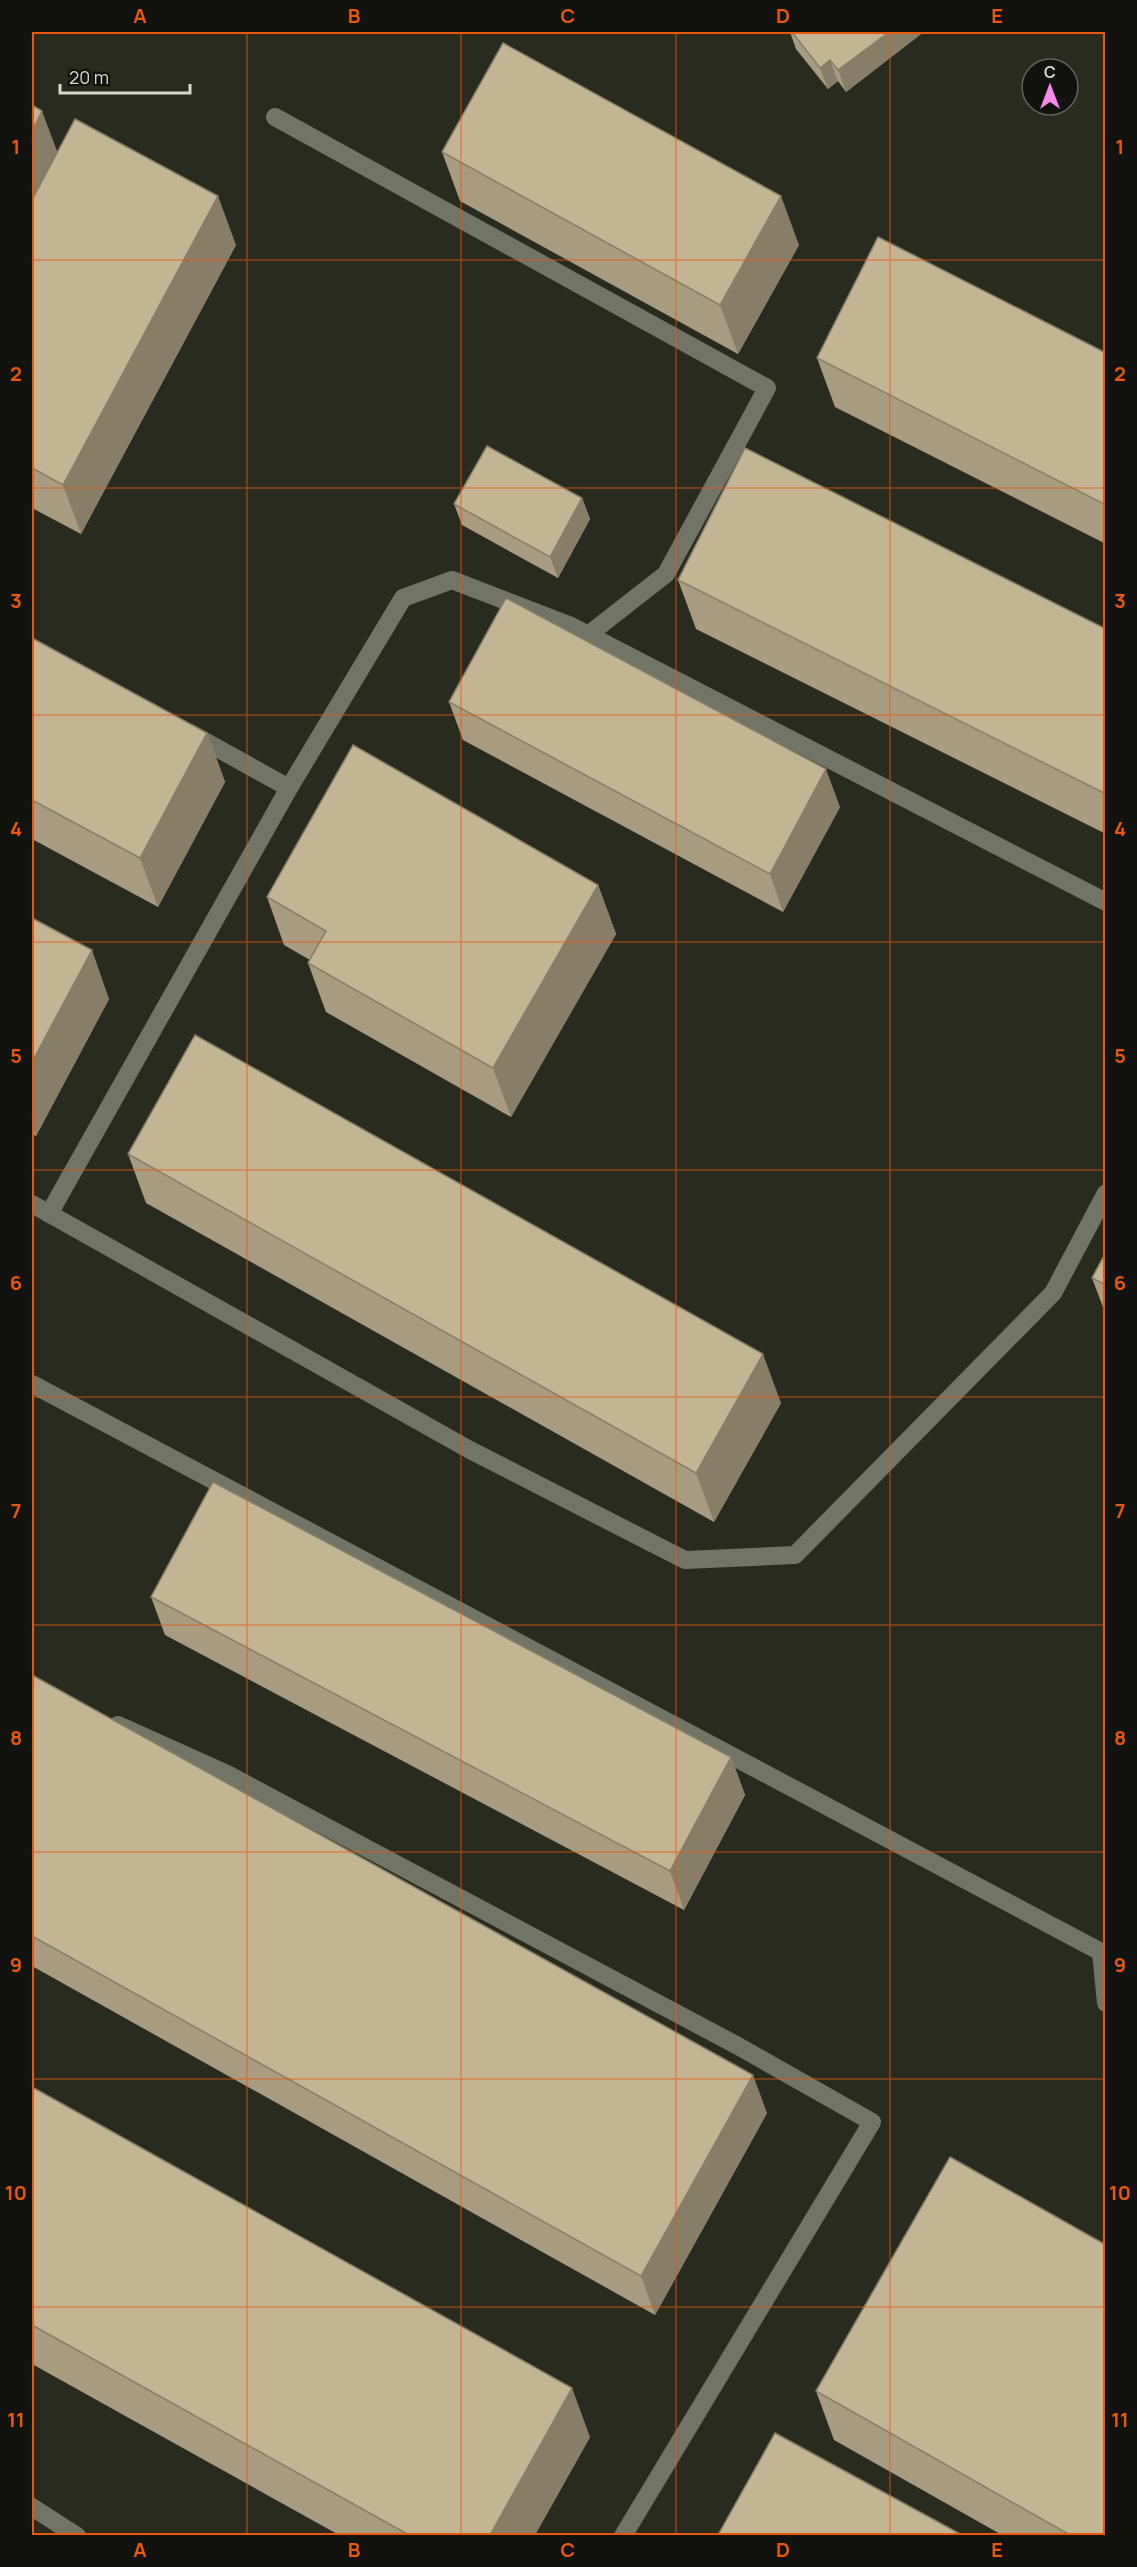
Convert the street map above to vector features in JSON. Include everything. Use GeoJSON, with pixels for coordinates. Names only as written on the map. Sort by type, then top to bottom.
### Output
{"type":"FeatureCollection","features":[{"type":"Feature","properties":{"kind":"lane"},"geometry":{"type":"LineString","coordinates":[[275,117],[766,388],[666,574],[588,635]]}},
{"type":"Feature","properties":{"kind":"lane"},"geometry":{"type":"LineString","coordinates":[[49,1214],[289,788],[403,598],[452,580],[588,635],[1106,902]]}},
{"type":"Feature","properties":{"kind":"lane"},"geometry":{"type":"LineString","coordinates":[[176,725],[289,788]]}},
{"type":"Feature","properties":{"kind":"lane"},"geometry":{"type":"LineString","coordinates":[[32,1204],[470,1450],[685,1560],[795,1556],[1053,1293],[1106,1193]]}},
{"type":"Feature","properties":{"kind":"lane"},"geometry":{"type":"LineString","coordinates":[[32,1384],[1103,1953],[1106,2003]]}},
{"type":"Feature","properties":{"kind":"lane"},"geometry":{"type":"LineString","coordinates":[[107,1720],[226,1774],[738,2046],[872,2122],[624,2535]]}},
{"type":"Feature","properties":{"kind":"lane"},"geometry":{"type":"LineString","coordinates":[[32,2507],[77,2535]]}},
{"type":"Feature","properties":{"kind":"building"},"geometry":{"type":"Polygon","coordinates":[[[792,32],[889,32],[838,70],[830,60],[820,68],[792,32]]]}},
{"type":"Feature","properties":{"kind":"building"},"geometry":{"type":"Polygon","coordinates":[[[503,43],[781,196],[720,305],[442,152],[503,43]]]}},
{"type":"Feature","properties":{"kind":"building"},"geometry":{"type":"Polygon","coordinates":[[[32,105],[42,111],[32,131],[32,105]]]}},
{"type":"Feature","properties":{"kind":"building"},"geometry":{"type":"Polygon","coordinates":[[[75,119],[218,196],[63,485],[32,468],[32,200],[75,119]]]}},
{"type":"Feature","properties":{"kind":"building"},"geometry":{"type":"Polygon","coordinates":[[[878,237],[1106,353],[1106,505],[817,358],[878,237]]]}},
{"type":"Feature","properties":{"kind":"building"},"geometry":{"type":"Polygon","coordinates":[[[487,446],[582,498],[550,557],[454,504],[487,446]]]}},
{"type":"Feature","properties":{"kind":"building"},"geometry":{"type":"Polygon","coordinates":[[[745,448],[1106,629],[1106,794],[678,580],[745,448]]]}},
{"type":"Feature","properties":{"kind":"building"},"geometry":{"type":"Polygon","coordinates":[[[506,598],[826,769],[770,874],[449,702],[506,598]]]}},
{"type":"Feature","properties":{"kind":"building"},"geometry":{"type":"Polygon","coordinates":[[[32,638],[207,733],[140,858],[32,800],[32,638]]]}},
{"type":"Feature","properties":{"kind":"building"},"geometry":{"type":"Polygon","coordinates":[[[353,745],[598,885],[493,1068],[308,963],[326,931],[267,897],[353,745]]]}},
{"type":"Feature","properties":{"kind":"building"},"geometry":{"type":"Polygon","coordinates":[[[32,918],[92,950],[32,1062],[32,918]]]}},
{"type":"Feature","properties":{"kind":"building"},"geometry":{"type":"Polygon","coordinates":[[[195,1035],[763,1354],[696,1473],[128,1154],[195,1035]]]}},
{"type":"Feature","properties":{"kind":"building"},"geometry":{"type":"Polygon","coordinates":[[[1106,1252],[1106,1285],[1092,1278],[1106,1252]]]}},
{"type":"Feature","properties":{"kind":"building"},"geometry":{"type":"Polygon","coordinates":[[[213,1482],[731,1757],[670,1871],[151,1597],[213,1482]]]}},
{"type":"Feature","properties":{"kind":"building"},"geometry":{"type":"Polygon","coordinates":[[[32,1675],[753,2075],[641,2276],[32,1936],[32,1675]]]}},
{"type":"Feature","properties":{"kind":"building"},"geometry":{"type":"Polygon","coordinates":[[[32,2087],[572,2388],[490,2535],[409,2535],[32,2325],[32,2087]]]}},
{"type":"Feature","properties":{"kind":"building"},"geometry":{"type":"Polygon","coordinates":[[[950,2157],[1106,2245],[1106,2535],[1070,2535],[816,2391],[950,2157]]]}},
{"type":"Feature","properties":{"kind":"building"},"geometry":{"type":"Polygon","coordinates":[[[775,2433],[962,2535],[718,2535],[775,2433]]]}}]}
